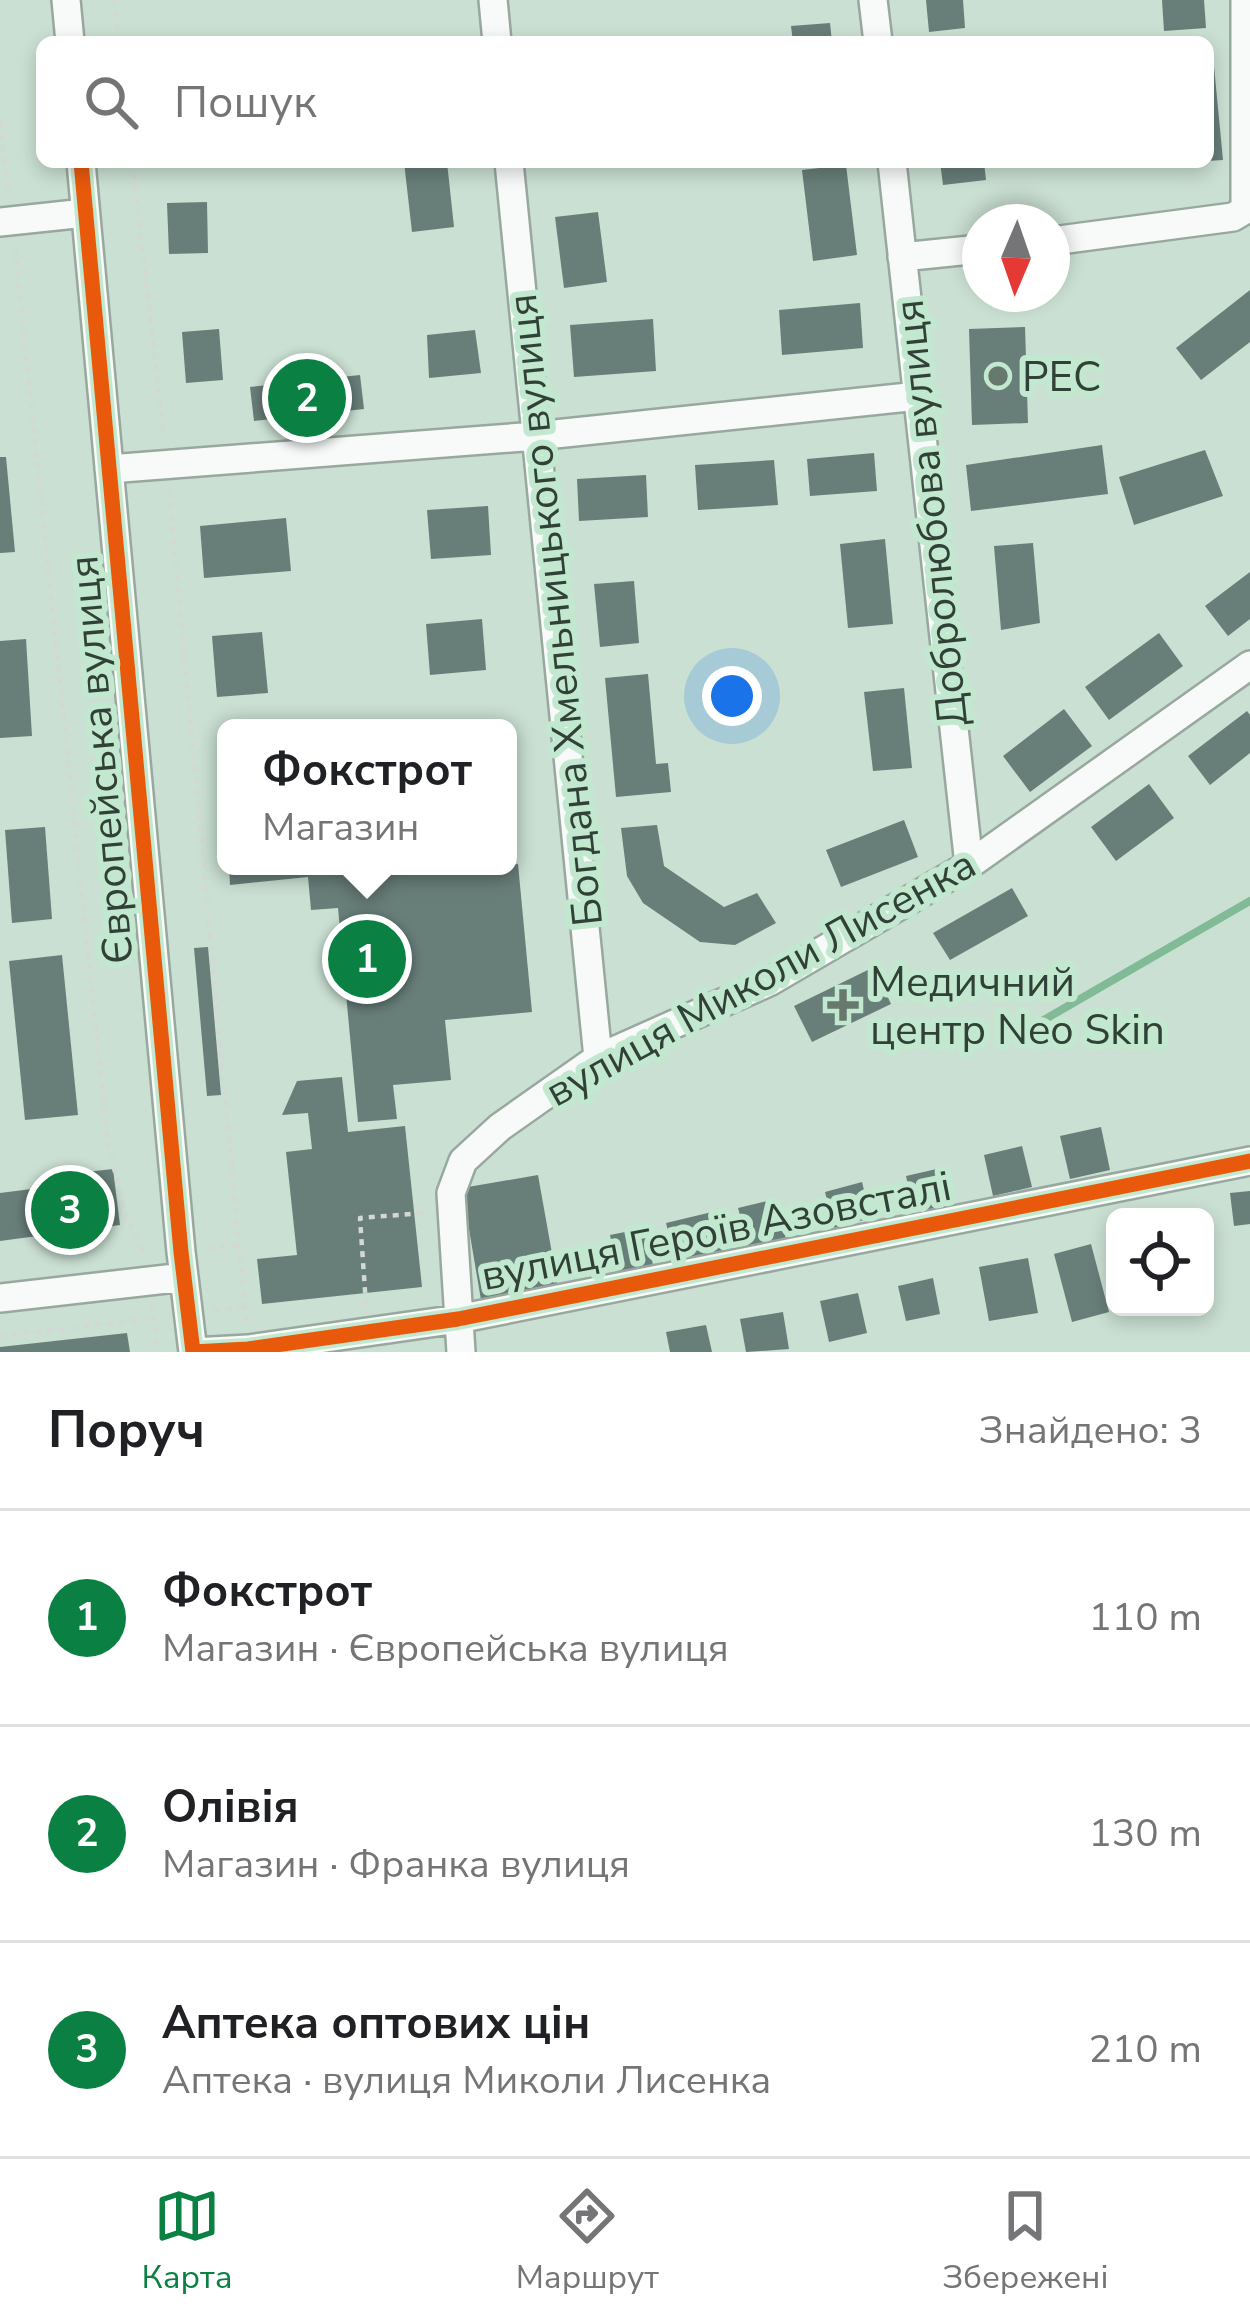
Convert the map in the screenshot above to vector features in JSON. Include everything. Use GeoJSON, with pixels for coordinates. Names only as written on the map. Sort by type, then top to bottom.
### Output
{"type":"FeatureCollection","features":[{"type":"Feature","properties":{"kind":"street"},"geometry":{"type":"LineString","coordinates":[[66,0],[69,36]]}},
{"type":"Feature","properties":{"kind":"street"},"geometry":{"type":"LineString","coordinates":[[493,0],[496,36]]}},
{"type":"Feature","properties":{"kind":"street"},"geometry":{"type":"LineString","coordinates":[[873,0],[877,36]]}},
{"type":"Feature","properties":{"kind":"street"},"geometry":{"type":"LineString","coordinates":[[1070,239],[1233,217],[1248,208],[1245,0]]}},
{"type":"Feature","properties":{"kind":"street","name":"Європейська вулиця"},"geometry":{"type":"LineString","coordinates":[[81,168],[193,1352]]}},
{"type":"Feature","properties":{"kind":"street","name":"Богдана Хмельницького вулиця"},"geometry":{"type":"LineString","coordinates":[[510,168],[598,1058]]}},
{"type":"Feature","properties":{"kind":"street","name":"Добролюбова вулиця"},"geometry":{"type":"LineString","coordinates":[[893,168],[969,865]]}},
{"type":"Feature","properties":{"kind":"street"},"geometry":{"type":"LineString","coordinates":[[6,221],[85,213]]}},
{"type":"Feature","properties":{"kind":"street"},"geometry":{"type":"LineString","coordinates":[[902,257],[962,250]]}},
{"type":"Feature","properties":{"kind":"street"},"geometry":{"type":"LineString","coordinates":[[109,469],[536,436],[918,396]]}},
{"type":"Feature","properties":{"kind":"street","name":"вулиця Миколи Лисенка"},"geometry":{"type":"LineString","coordinates":[[461,1352],[451,1193],[463,1161],[515,1114],[598,1058],[770,982],[969,865],[1250,665]]}},
{"type":"Feature","properties":{"kind":"street","name":"вулиця Героїв Азовсталі"},"geometry":{"type":"LineString","coordinates":[[193,1352],[458,1318],[1250,1160]]}},
{"type":"Feature","properties":{"kind":"street"},"geometry":{"type":"LineString","coordinates":[[0,1298],[184,1277]]}},
{"type":"Feature","properties":{"kind":"path"},"geometry":{"type":"LineString","coordinates":[[114,0],[118,36]]}},
{"type":"Feature","properties":{"kind":"path"},"geometry":{"type":"LineString","coordinates":[[0,122],[6,221],[108,1146],[128,1221],[146,1256]]}},
{"type":"Feature","properties":{"kind":"path"},"geometry":{"type":"LineString","coordinates":[[133,168],[166,464],[248,1348]]}},
{"type":"Feature","properties":{"kind":"path"},"geometry":{"type":"LineString","coordinates":[[368,1332],[360,1218],[452,1210]]}},
{"type":"Feature","properties":{"kind":"path"},"geometry":{"type":"LineString","coordinates":[[0,1336],[188,1314]]}},
{"type":"Feature","properties":{"kind":"path"},"geometry":{"type":"LineString","coordinates":[[154,1318],[158,1352]]}},
{"type":"Feature","properties":{"kind":"building"},"geometry":{"type":"Polygon","coordinates":[[[926,0],[963,0],[965,28],[929,32],[926,0]]]}},
{"type":"Feature","properties":{"kind":"building"},"geometry":{"type":"Polygon","coordinates":[[[1162,0],[1204,0],[1206,28],[1164,31],[1162,0]]]}},
{"type":"Feature","properties":{"kind":"building"},"geometry":{"type":"Polygon","coordinates":[[[830,23],[831,36],[792,36],[791,26],[830,23]]]}},
{"type":"Feature","properties":{"kind":"building"},"geometry":{"type":"Polygon","coordinates":[[[1214,66],[1223,160],[1214,161],[1214,66]]]}},
{"type":"Feature","properties":{"kind":"building"},"geometry":{"type":"Polygon","coordinates":[[[405,168],[448,168],[454,227],[412,232],[405,168]]]}},
{"type":"Feature","properties":{"kind":"building"},"geometry":{"type":"Polygon","coordinates":[[[846,168],[857,255],[813,261],[802,170],[846,168]]]}},
{"type":"Feature","properties":{"kind":"building"},"geometry":{"type":"Polygon","coordinates":[[[941,168],[985,168],[986,180],[943,185],[941,168]]]}},
{"type":"Feature","properties":{"kind":"building"},"geometry":{"type":"Polygon","coordinates":[[[207,202],[208,253],[169,254],[167,203],[207,202]]]}},
{"type":"Feature","properties":{"kind":"building"},"geometry":{"type":"Polygon","coordinates":[[[598,212],[607,282],[564,288],[555,217],[598,212]]]}},
{"type":"Feature","properties":{"kind":"building"},"geometry":{"type":"Polygon","coordinates":[[[1250,290],[1250,342],[1201,380],[1176,348],[1250,290]]]}},
{"type":"Feature","properties":{"kind":"building"},"geometry":{"type":"Polygon","coordinates":[[[860,303],[863,348],[782,355],[779,310],[860,303]]]}},
{"type":"Feature","properties":{"kind":"building"},"geometry":{"type":"Polygon","coordinates":[[[653,319],[656,371],[574,377],[570,325],[653,319]]]}},
{"type":"Feature","properties":{"kind":"building","name":"РЕС"},"geometry":{"type":"Polygon","coordinates":[[[1025,327],[1028,423],[972,425],[969,329],[1025,327]]]}},
{"type":"Feature","properties":{"kind":"building"},"geometry":{"type":"Polygon","coordinates":[[[219,329],[223,380],[186,383],[182,332],[219,329]]]}},
{"type":"Feature","properties":{"kind":"building"},"geometry":{"type":"Polygon","coordinates":[[[475,330],[481,373],[429,378],[427,335],[475,330]]]}},
{"type":"Feature","properties":{"kind":"building"},"geometry":{"type":"Polygon","coordinates":[[[360,375],[364,409],[254,421],[250,387],[360,375]]]}},
{"type":"Feature","properties":{"kind":"building"},"geometry":{"type":"Polygon","coordinates":[[[1102,445],[1108,494],[971,511],[966,465],[1102,445]]]}},
{"type":"Feature","properties":{"kind":"building","name":"РЕС"},"geometry":{"type":"Polygon","coordinates":[[[1205,450],[1223,496],[1134,525],[1119,477],[1205,450]]]}},
{"type":"Feature","properties":{"kind":"building"},"geometry":{"type":"Polygon","coordinates":[[[874,453],[877,491],[810,496],[807,459],[874,453]]]}},
{"type":"Feature","properties":{"kind":"building"},"geometry":{"type":"Polygon","coordinates":[[[0,457],[6,457],[15,552],[0,553],[0,457]]]}},
{"type":"Feature","properties":{"kind":"building"},"geometry":{"type":"Polygon","coordinates":[[[774,460],[778,505],[698,510],[695,465],[774,460]]]}},
{"type":"Feature","properties":{"kind":"building"},"geometry":{"type":"Polygon","coordinates":[[[646,475],[648,517],[579,521],[577,479],[646,475]]]}},
{"type":"Feature","properties":{"kind":"building"},"geometry":{"type":"Polygon","coordinates":[[[488,506],[491,555],[431,559],[427,510],[488,506]]]}},
{"type":"Feature","properties":{"kind":"building"},"geometry":{"type":"Polygon","coordinates":[[[286,518],[291,571],[204,578],[200,526],[286,518]]]}},
{"type":"Feature","properties":{"kind":"building"},"geometry":{"type":"Polygon","coordinates":[[[885,539],[893,624],[848,628],[840,544],[885,539]]]}},
{"type":"Feature","properties":{"kind":"building"},"geometry":{"type":"Polygon","coordinates":[[[1033,543],[1040,623],[1001,630],[994,546],[1033,543]]]}},
{"type":"Feature","properties":{"kind":"building"},"geometry":{"type":"Polygon","coordinates":[[[1250,572],[1250,619],[1228,636],[1205,606],[1250,572]]]}},
{"type":"Feature","properties":{"kind":"building"},"geometry":{"type":"Polygon","coordinates":[[[634,581],[639,643],[600,647],[594,584],[634,581]]]}},
{"type":"Feature","properties":{"kind":"building"},"geometry":{"type":"Polygon","coordinates":[[[482,619],[486,670],[430,675],[426,624],[482,619]]]}},
{"type":"Feature","properties":{"kind":"building"},"geometry":{"type":"Polygon","coordinates":[[[262,632],[268,693],[217,697],[212,636],[262,632]]]}},
{"type":"Feature","properties":{"kind":"building"},"geometry":{"type":"Polygon","coordinates":[[[1159,633],[1183,666],[1109,720],[1085,687],[1159,633]]]}},
{"type":"Feature","properties":{"kind":"building"},"geometry":{"type":"Polygon","coordinates":[[[26,639],[32,736],[0,738],[0,641],[26,639]]]}},
{"type":"Feature","properties":{"kind":"building"},"geometry":{"type":"Polygon","coordinates":[[[648,674],[656,764],[668,763],[671,792],[616,797],[605,678],[648,674]]]}},
{"type":"Feature","properties":{"kind":"building"},"geometry":{"type":"Polygon","coordinates":[[[904,688],[912,768],[873,771],[864,692],[904,688]]]}},
{"type":"Feature","properties":{"kind":"building"},"geometry":{"type":"Polygon","coordinates":[[[1064,709],[1092,746],[1030,792],[1003,756],[1064,709]]]}},
{"type":"Feature","properties":{"kind":"building"},"geometry":{"type":"Polygon","coordinates":[[[1247,711],[1250,753],[1210,785],[1188,756],[1247,711]]]}},
{"type":"Feature","properties":{"kind":"building"},"geometry":{"type":"Polygon","coordinates":[[[1149,784],[1174,818],[1116,861],[1091,827],[1149,784]]]}},
{"type":"Feature","properties":{"kind":"building"},"geometry":{"type":"Polygon","coordinates":[[[904,820],[918,857],[841,887],[826,850],[904,820]]]}},
{"type":"Feature","properties":{"kind":"building"},"geometry":{"type":"Polygon","coordinates":[[[657,825],[664,866],[724,907],[757,893],[776,923],[735,945],[700,942],[643,903],[627,876],[621,828],[657,825]]]}},
{"type":"Feature","properties":{"kind":"building"},"geometry":{"type":"Polygon","coordinates":[[[45,827],[52,919],[12,923],[5,830],[45,827]]]}},
{"type":"Feature","properties":{"kind":"building"},"geometry":{"type":"Polygon","coordinates":[[[517,864],[532,1012],[445,1020],[451,1080],[393,1085],[397,1119],[358,1122],[338,908],[311,910],[308,877],[230,885],[229,875],[517,875],[517,864]]]}},
{"type":"Feature","properties":{"kind":"building"},"geometry":{"type":"Polygon","coordinates":[[[1012,888],[1028,916],[950,960],[933,933],[1012,888]]]}},
{"type":"Feature","properties":{"kind":"building"},"geometry":{"type":"Polygon","coordinates":[[[208,947],[221,1095],[207,1096],[194,948],[208,947]]]}},
{"type":"Feature","properties":{"kind":"building"},"geometry":{"type":"Polygon","coordinates":[[[62,955],[78,1115],[25,1120],[9,961],[62,955]]]}},
{"type":"Feature","properties":{"kind":"building","name":"Медичний центр Neo Skin"},"geometry":{"type":"Polygon","coordinates":[[[874,967],[891,1004],[812,1042],[794,1006],[874,967]]]}},
{"type":"Feature","properties":{"kind":"building"},"geometry":{"type":"Polygon","coordinates":[[[342,1077],[348,1132],[405,1126],[422,1287],[262,1304],[257,1259],[297,1255],[286,1152],[312,1149],[308,1113],[282,1115],[297,1081],[342,1077]]]}},
{"type":"Feature","properties":{"kind":"building"},"geometry":{"type":"Polygon","coordinates":[[[1101,1127],[1110,1170],[1070,1179],[1060,1136],[1101,1127]]]}},
{"type":"Feature","properties":{"kind":"building"},"geometry":{"type":"Polygon","coordinates":[[[1022,1146],[1032,1187],[993,1196],[984,1155],[1022,1146]]]}},
{"type":"Feature","properties":{"kind":"building"},"geometry":{"type":"Polygon","coordinates":[[[941,1168],[949,1205],[914,1213],[906,1176],[941,1168]]]}},
{"type":"Feature","properties":{"kind":"building"},"geometry":{"type":"Polygon","coordinates":[[[113,1169],[120,1225],[0,1241],[0,1193],[79,1183],[77,1173],[113,1169]]]}},
{"type":"Feature","properties":{"kind":"building"},"geometry":{"type":"Polygon","coordinates":[[[538,1175],[558,1287],[481,1300],[462,1188],[538,1175]]]}},
{"type":"Feature","properties":{"kind":"building"},"geometry":{"type":"Polygon","coordinates":[[[862,1182],[871,1218],[834,1228],[825,1192],[862,1182]]]}},
{"type":"Feature","properties":{"kind":"building"},"geometry":{"type":"Polygon","coordinates":[[[1250,1191],[1250,1224],[1234,1226],[1230,1193],[1250,1191]]]}},
{"type":"Feature","properties":{"kind":"building"},"geometry":{"type":"Polygon","coordinates":[[[776,1199],[786,1239],[749,1248],[738,1208],[776,1199]]]}},
{"type":"Feature","properties":{"kind":"building"},"geometry":{"type":"Polygon","coordinates":[[[712,1212],[723,1255],[677,1266],[666,1223],[712,1212]]]}},
{"type":"Feature","properties":{"kind":"building"},"geometry":{"type":"Polygon","coordinates":[[[645,1228],[653,1265],[618,1273],[610,1235],[645,1228]]]}},
{"type":"Feature","properties":{"kind":"building"},"geometry":{"type":"Polygon","coordinates":[[[1091,1244],[1106,1313],[1072,1322],[1054,1254],[1091,1244]]]}},
{"type":"Feature","properties":{"kind":"building"},"geometry":{"type":"Polygon","coordinates":[[[1028,1258],[1038,1313],[989,1321],[979,1267],[1028,1258]]]}},
{"type":"Feature","properties":{"kind":"building"},"geometry":{"type":"Polygon","coordinates":[[[933,1278],[940,1314],[906,1321],[898,1286],[933,1278]]]}},
{"type":"Feature","properties":{"kind":"building"},"geometry":{"type":"Polygon","coordinates":[[[858,1293],[867,1333],[829,1342],[820,1301],[858,1293]]]}},
{"type":"Feature","properties":{"kind":"building"},"geometry":{"type":"Polygon","coordinates":[[[783,1312],[789,1349],[746,1352],[740,1319],[783,1312]]]}},
{"type":"Feature","properties":{"kind":"building"},"geometry":{"type":"Polygon","coordinates":[[[706,1325],[712,1352],[670,1352],[666,1332],[706,1325]]]}},
{"type":"Feature","properties":{"kind":"building"},"geometry":{"type":"Polygon","coordinates":[[[127,1333],[130,1352],[0,1352],[0,1347],[127,1333]]]}},
{"type":"Feature","properties":{"kind":"waterway"},"geometry":{"type":"LineString","coordinates":[[1042,1021],[1250,901]]}},
{"type":"Feature","properties":{"kind":"cycle path"},"geometry":{"type":"LineString","coordinates":[[82,168],[193,1352]]}},
{"type":"Feature","properties":{"kind":"cycle path"},"geometry":{"type":"LineString","coordinates":[[193,1352],[248,1349],[458,1319],[1250,1161]]}},
{"type":"Feature","properties":{"kind":"place","name":"РЕС"},"geometry":{"type":"Point","coordinates":[998,376]}},
{"type":"Feature","properties":{"kind":"place","name":"Олівія"},"geometry":{"type":"Point","coordinates":[307,398]}},
{"type":"Feature","properties":{"kind":"place","name":"Фокстрот"},"geometry":{"type":"Point","coordinates":[367,959]}},
{"type":"Feature","properties":{"kind":"place","name":"Медичний центр Neo Skin"},"geometry":{"type":"Point","coordinates":[843,1005]}},
{"type":"Feature","properties":{"kind":"place","name":"Аптека оптових цін"},"geometry":{"type":"Point","coordinates":[70,1210]}}]}
